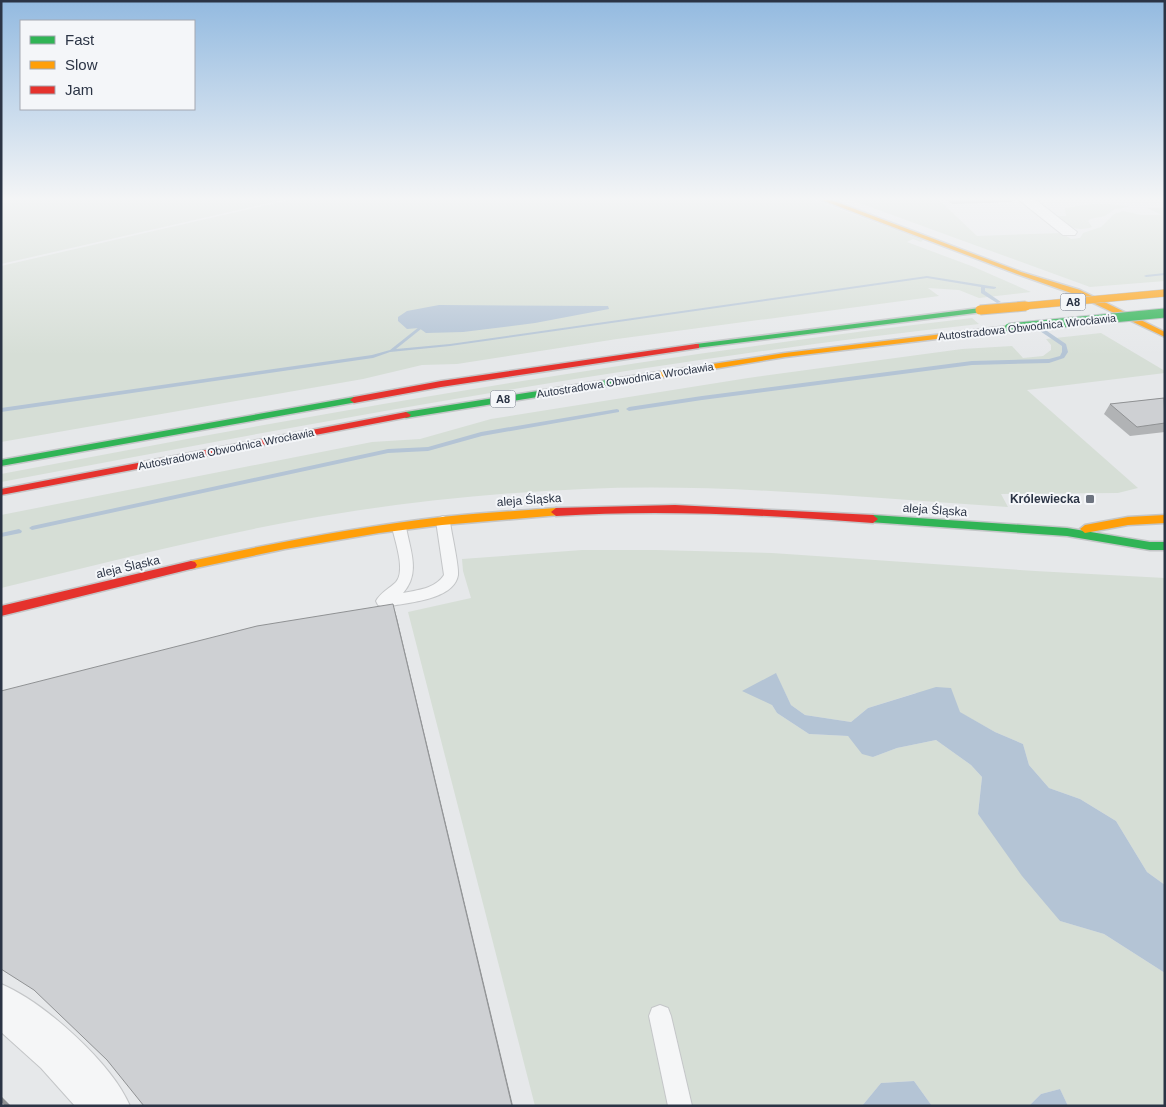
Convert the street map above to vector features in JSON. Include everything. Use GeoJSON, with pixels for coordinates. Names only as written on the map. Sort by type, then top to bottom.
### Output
{"type":"FeatureCollection","features":[{"type":"Feature","properties":{"kind":"main road"},"geometry":{"type":"LineString","coordinates":[[962,252],[1077,292],[1165,335]]}},
{"type":"Feature","properties":{"kind":"main road"},"geometry":{"type":"LineString","coordinates":[[1019,273],[1148,340]]}},
{"type":"Feature","properties":{"kind":"main road","name":"Autostradowa Obwodnica Wrocławia"},"geometry":{"type":"LineString","coordinates":[[1,463],[441,384],[751,338],[980,310],[1165,294]]}},
{"type":"Feature","properties":{"kind":"main road","name":"Autostradowa Obwodnica Wrocławia"},"geometry":{"type":"LineString","coordinates":[[1,492],[449,408],[785,355],[1009,328],[1165,313]]}},
{"type":"Feature","properties":{"kind":"main road","name":"aleja Śląska"},"geometry":{"type":"LineString","coordinates":[[1,611],[260,549],[443,521],[579,510],[672,509],[746,511],[1067,532],[1150,546],[1165,546]]}},
{"type":"Feature","properties":{"kind":"main road","name":"aleja Śląska"},"geometry":{"type":"LineString","coordinates":[[1067,532],[1128,521],[1165,519]]}},
{"type":"Feature","properties":{"kind":"street"},"geometry":{"type":"LineString","coordinates":[[1,1006],[11,1012],[64,1056],[106,1106]]}},
{"type":"Feature","properties":{"kind":"lane"},"geometry":{"type":"LineString","coordinates":[[399,527],[407,570],[406,578],[400,587],[384,601],[428,592],[444,586],[449,581],[451,575],[443,521]]}},
{"type":"Feature","properties":{"kind":"lane"},"geometry":{"type":"LineString","coordinates":[[660,1016],[680,1106]]}},
{"type":"Feature","properties":{"kind":"shaded area"},"geometry":{"type":"Polygon","coordinates":[[[1,252],[55,252],[1,264],[1,252]]]}},
{"type":"Feature","properties":{"kind":"shaded area"},"geometry":{"type":"Polygon","coordinates":[[[64,252],[933,252],[1031,292],[979,298],[959,290],[928,288],[939,296],[617,339],[457,364],[422,365],[363,379],[1,442],[1,266],[64,252]]]}},
{"type":"Feature","properties":{"kind":"shaded area"},"geometry":{"type":"Polygon","coordinates":[[[993,252],[1165,252],[1165,281],[1090,287],[993,252]]]}},
{"type":"Feature","properties":{"kind":"shaded area"},"geometry":{"type":"Polygon","coordinates":[[[972,318],[979,324],[734,355],[611,373],[367,414],[1,482],[1,474],[364,407],[728,350],[972,318]]]}},
{"type":"Feature","properties":{"kind":"shaded area"},"geometry":{"type":"Polygon","coordinates":[[[1101,333],[1165,371],[1165,373],[1027,390],[1138,488],[1118,493],[1001,494],[1008,507],[796,492],[690,488],[584,489],[477,496],[335,514],[263,527],[1,588],[1,515],[372,442],[420,439],[491,419],[748,378],[962,349],[1012,346],[1023,358],[1043,356],[1051,350],[1051,345],[1046,339],[1101,333]]]}},
{"type":"Feature","properties":{"kind":"shaded area"},"geometry":{"type":"Polygon","coordinates":[[[582,550],[772,553],[1165,578],[1165,885],[1147,872],[1116,821],[1080,799],[1049,788],[1029,765],[1023,744],[995,732],[959,712],[916,693],[868,708],[851,722],[805,715],[791,705],[776,674],[772,705],[777,713],[809,734],[848,736],[873,757],[897,748],[936,740],[971,765],[982,777],[978,814],[1060,921],[1104,934],[1165,973],[1165,1106],[1068,1106],[1060,1089],[1041,1094],[1029,1106],[932,1106],[914,1081],[881,1083],[862,1106],[535,1106],[408,612],[471,598],[463,571],[462,559],[582,550]]]}},
{"type":"Feature","properties":{"kind":"water"},"geometry":{"type":"Polygon","coordinates":[[[439,305],[608,306],[609,309],[535,323],[463,332],[426,333],[419,328],[407,329],[398,321],[398,317],[407,311],[439,305]]]}},
{"type":"Feature","properties":{"kind":"water"},"geometry":{"type":"Polygon","coordinates":[[[776,673],[791,705],[805,715],[851,722],[868,708],[936,687],[951,688],[960,712],[995,732],[1023,744],[1029,765],[1049,788],[1080,799],[1116,821],[1147,872],[1165,885],[1165,973],[1104,934],[1060,921],[1022,876],[978,814],[982,777],[971,765],[936,740],[897,748],[873,757],[862,754],[848,736],[809,734],[777,713],[772,705],[742,691],[776,673]]]}},
{"type":"Feature","properties":{"kind":"water"},"geometry":{"type":"Polygon","coordinates":[[[914,1081],[932,1106],[862,1106],[881,1083],[914,1081]]]}},
{"type":"Feature","properties":{"kind":"water"},"geometry":{"type":"Polygon","coordinates":[[[1060,1089],[1068,1106],[1029,1106],[1041,1094],[1060,1089]]]}},
{"type":"Feature","properties":{"kind":"building"},"geometry":{"type":"Polygon","coordinates":[[[1164,398],[1165,423],[1137,427],[1110,404],[1164,398]]]}},
{"type":"Feature","properties":{"kind":"building"},"geometry":{"type":"Polygon","coordinates":[[[393,604],[512,1106],[144,1106],[107,1060],[34,990],[1,969],[1,691],[257,626],[393,604]]]}},
{"type":"Feature","properties":{"kind":"waterway"},"geometry":{"type":"LineString","coordinates":[[1146,276],[1165,274]]}},
{"type":"Feature","properties":{"kind":"waterway"},"geometry":{"type":"LineString","coordinates":[[1,410],[373,356],[390,351],[450,345],[894,281],[927,277],[994,288]]}},
{"type":"Feature","properties":{"kind":"waterway"},"geometry":{"type":"LineString","coordinates":[[983,288],[983,292],[999,302]]}},
{"type":"Feature","properties":{"kind":"waterway"},"geometry":{"type":"LineString","coordinates":[[392,350],[419,328]]}},
{"type":"Feature","properties":{"kind":"waterway"},"geometry":{"type":"LineString","coordinates":[[629,409],[972,363],[1049,361],[1062,357],[1065,352],[1064,345],[1042,330]]}},
{"type":"Feature","properties":{"kind":"waterway"},"geometry":{"type":"LineString","coordinates":[[32,528],[388,451],[428,449],[481,434],[617,411]]}},
{"type":"Feature","properties":{"kind":"waterway"},"geometry":{"type":"LineString","coordinates":[[1,535],[19,531]]}},
{"type":"Feature","properties":{"kind":"traffic: fast"},"geometry":{"type":"LineString","coordinates":[[696,346],[980,310]]}},
{"type":"Feature","properties":{"kind":"traffic: fast"},"geometry":{"type":"LineString","coordinates":[[1009,328],[1165,313]]}},
{"type":"Feature","properties":{"kind":"traffic: fast"},"geometry":{"type":"LineString","coordinates":[[406,415],[646,377]]}},
{"type":"Feature","properties":{"kind":"traffic: fast"},"geometry":{"type":"LineString","coordinates":[[1,463],[354,400]]}},
{"type":"Feature","properties":{"kind":"traffic: fast"},"geometry":{"type":"LineString","coordinates":[[873,519],[1067,532],[1150,546],[1165,546]]}},
{"type":"Feature","properties":{"kind":"traffic: slow"},"geometry":{"type":"LineString","coordinates":[[962,252],[1077,292],[1165,335]]}},
{"type":"Feature","properties":{"kind":"traffic: slow"},"geometry":{"type":"LineString","coordinates":[[980,310],[1165,293]]}},
{"type":"Feature","properties":{"kind":"traffic: slow"},"geometry":{"type":"LineString","coordinates":[[646,377],[785,355],[1009,328]]}},
{"type":"Feature","properties":{"kind":"traffic: slow"},"geometry":{"type":"LineString","coordinates":[[191,565],[285,545],[379,529],[456,520],[556,512]]}},
{"type":"Feature","properties":{"kind":"traffic: slow"},"geometry":{"type":"LineString","coordinates":[[1085,529],[1128,521],[1165,519]]}},
{"type":"Feature","properties":{"kind":"traffic: jam"},"geometry":{"type":"LineString","coordinates":[[354,400],[441,384],[696,346]]}},
{"type":"Feature","properties":{"kind":"traffic: jam"},"geometry":{"type":"LineString","coordinates":[[1,492],[406,415]]}},
{"type":"Feature","properties":{"kind":"traffic: jam"},"geometry":{"type":"LineString","coordinates":[[556,512],[596,509],[675,508],[873,519]]}},
{"type":"Feature","properties":{"kind":"traffic: jam"},"geometry":{"type":"LineString","coordinates":[[1,611],[191,565]]}},
{"type":"Feature","properties":{"kind":"place","name":"Królewiecka"},"geometry":{"type":"Point","coordinates":[1090,499]}}]}
